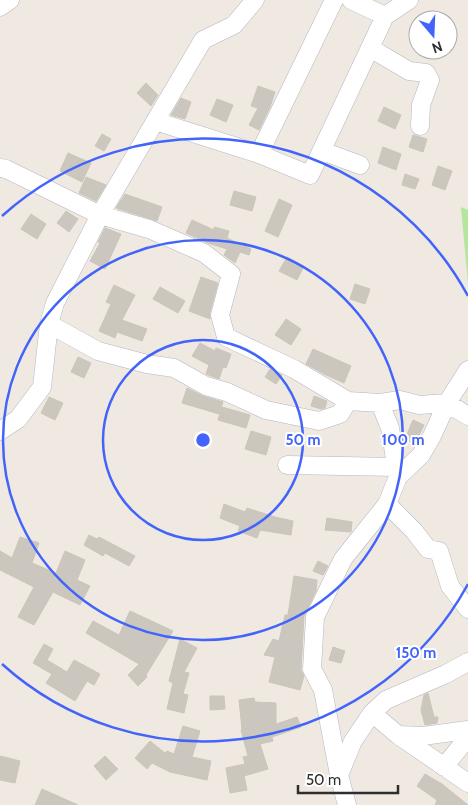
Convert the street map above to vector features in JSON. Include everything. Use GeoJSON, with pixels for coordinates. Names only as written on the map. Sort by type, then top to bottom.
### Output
{"type":"FeatureCollection","features":[{"type":"Feature","properties":{"kind":"street"},"geometry":{"type":"LineString","coordinates":[[0,7],[10,0]]}},
{"type":"Feature","properties":{"kind":"street"},"geometry":{"type":"LineString","coordinates":[[0,431],[18,419],[42,387],[49,324],[55,302],[100,214],[131,165],[155,121],[203,40],[234,25],[255,0]]}},
{"type":"Feature","properties":{"kind":"street"},"geometry":{"type":"LineString","coordinates":[[259,154],[334,0]]}},
{"type":"Feature","properties":{"kind":"street"},"geometry":{"type":"LineString","coordinates":[[350,0],[385,16]]}},
{"type":"Feature","properties":{"kind":"street"},"geometry":{"type":"LineString","coordinates":[[155,121],[259,154],[310,175],[385,16],[408,0]]}},
{"type":"Feature","properties":{"kind":"street"},"geometry":{"type":"LineString","coordinates":[[370,48],[409,71],[426,73],[430,80],[421,105],[420,126]]}},
{"type":"Feature","properties":{"kind":"street"},"geometry":{"type":"LineString","coordinates":[[322,151],[360,165]]}},
{"type":"Feature","properties":{"kind":"street"},"geometry":{"type":"LineString","coordinates":[[0,168],[6,169],[100,214],[149,229],[204,253],[231,274],[220,315],[226,337],[294,369],[348,401],[380,402],[400,400],[419,405],[447,403],[468,416]]}},
{"type":"Feature","properties":{"kind":"street"},"geometry":{"type":"LineString","coordinates":[[49,324],[98,351],[147,364],[174,368],[206,386],[226,392],[266,410],[318,421],[340,414],[348,401]]}},
{"type":"Feature","properties":{"kind":"street"},"geometry":{"type":"LineString","coordinates":[[287,465],[397,472],[421,455],[447,403],[468,370]]}},
{"type":"Feature","properties":{"kind":"street"},"geometry":{"type":"LineString","coordinates":[[346,805],[323,690],[312,669],[315,617],[343,559],[387,504],[397,472],[390,428],[380,402]]}},
{"type":"Feature","properties":{"kind":"street"},"geometry":{"type":"LineString","coordinates":[[387,504],[414,531],[428,549],[439,551],[450,586],[468,609]]}},
{"type":"Feature","properties":{"kind":"street"},"geometry":{"type":"LineString","coordinates":[[339,776],[353,741],[372,713],[386,700],[446,674],[468,662]]}},
{"type":"Feature","properties":{"kind":"street"},"geometry":{"type":"LineString","coordinates":[[372,713],[398,736],[468,783]]}},
{"type":"Feature","properties":{"kind":"street"},"geometry":{"type":"LineString","coordinates":[[398,736],[423,736],[468,730]]}},
{"type":"Feature","properties":{"kind":"street"},"geometry":{"type":"LineString","coordinates":[[444,767],[468,737]]}},
{"type":"Feature","properties":{"kind":"green space"},"geometry":{"type":"Polygon","coordinates":[[[461,207],[468,210],[468,284],[461,207]]]}},
{"type":"Feature","properties":{"kind":"building"},"geometry":{"type":"Polygon","coordinates":[[[146,83],[158,95],[151,106],[137,93],[146,83]]]}},
{"type":"Feature","properties":{"kind":"building"},"geometry":{"type":"Polygon","coordinates":[[[258,86],[275,92],[259,130],[249,125],[258,108],[251,106],[258,86]]]}},
{"type":"Feature","properties":{"kind":"building"},"geometry":{"type":"Polygon","coordinates":[[[181,98],[191,102],[185,119],[171,115],[181,98]]]}},
{"type":"Feature","properties":{"kind":"building"},"geometry":{"type":"Polygon","coordinates":[[[217,99],[233,105],[226,122],[210,115],[217,99]]]}},
{"type":"Feature","properties":{"kind":"building"},"geometry":{"type":"Polygon","coordinates":[[[384,107],[401,115],[395,129],[378,121],[384,107]]]}},
{"type":"Feature","properties":{"kind":"building"},"geometry":{"type":"Polygon","coordinates":[[[102,134],[111,139],[104,151],[95,146],[102,134]]]}},
{"type":"Feature","properties":{"kind":"building"},"geometry":{"type":"Polygon","coordinates":[[[413,135],[427,139],[423,152],[409,147],[413,135]]]}},
{"type":"Feature","properties":{"kind":"building"},"geometry":{"type":"Polygon","coordinates":[[[383,147],[401,154],[396,170],[378,163],[383,147]]]}},
{"type":"Feature","properties":{"kind":"building"},"geometry":{"type":"Polygon","coordinates":[[[68,153],[91,163],[82,182],[60,171],[68,153]]]}},
{"type":"Feature","properties":{"kind":"building"},"geometry":{"type":"Polygon","coordinates":[[[438,166],[452,171],[445,190],[432,185],[438,166]]]}},
{"type":"Feature","properties":{"kind":"building"},"geometry":{"type":"Polygon","coordinates":[[[405,174],[419,179],[415,189],[402,185],[405,174]]]}},
{"type":"Feature","properties":{"kind":"building"},"geometry":{"type":"Polygon","coordinates":[[[86,177],[106,185],[96,201],[79,193],[86,177]]]}},
{"type":"Feature","properties":{"kind":"building"},"geometry":{"type":"Polygon","coordinates":[[[234,191],[256,197],[252,211],[230,205],[234,191]]]}},
{"type":"Feature","properties":{"kind":"building"},"geometry":{"type":"Polygon","coordinates":[[[125,194],[162,207],[157,221],[116,208],[125,194]]]}},
{"type":"Feature","properties":{"kind":"building"},"geometry":{"type":"Polygon","coordinates":[[[279,199],[292,205],[278,237],[265,231],[279,199]]]}},
{"type":"Feature","properties":{"kind":"building"},"geometry":{"type":"Polygon","coordinates":[[[66,211],[78,219],[69,232],[57,223],[66,211]]]}},
{"type":"Feature","properties":{"kind":"building"},"geometry":{"type":"Polygon","coordinates":[[[31,214],[46,224],[37,239],[21,229],[31,214]]]}},
{"type":"Feature","properties":{"kind":"building"},"geometry":{"type":"Polygon","coordinates":[[[192,220],[214,230],[214,227],[229,231],[227,238],[251,249],[249,255],[240,252],[235,263],[224,255],[227,249],[186,233],[192,220]]]}},
{"type":"Feature","properties":{"kind":"building"},"geometry":{"type":"Polygon","coordinates":[[[105,228],[121,234],[105,269],[90,261],[100,243],[98,242],[105,228]]]}},
{"type":"Feature","properties":{"kind":"building"},"geometry":{"type":"Polygon","coordinates":[[[287,257],[304,266],[297,280],[279,271],[287,257]]]}},
{"type":"Feature","properties":{"kind":"building"},"geometry":{"type":"Polygon","coordinates":[[[201,277],[218,283],[210,312],[210,319],[189,311],[201,277]]]}},
{"type":"Feature","properties":{"kind":"building"},"geometry":{"type":"Polygon","coordinates":[[[355,284],[370,289],[365,304],[350,299],[355,284]]]}},
{"type":"Feature","properties":{"kind":"building"},"geometry":{"type":"Polygon","coordinates":[[[114,285],[135,295],[122,320],[147,329],[142,341],[117,332],[115,338],[99,331],[111,304],[106,302],[114,285]]]}},
{"type":"Feature","properties":{"kind":"building"},"geometry":{"type":"Polygon","coordinates":[[[160,287],[185,301],[178,313],[153,299],[160,287]]]}},
{"type":"Feature","properties":{"kind":"building"},"geometry":{"type":"Polygon","coordinates":[[[286,319],[301,329],[291,345],[275,335],[286,319]]]}},
{"type":"Feature","properties":{"kind":"building"},"geometry":{"type":"Polygon","coordinates":[[[200,343],[215,351],[216,348],[231,354],[226,368],[223,367],[219,379],[206,374],[209,365],[192,356],[200,343]]]}},
{"type":"Feature","properties":{"kind":"building"},"geometry":{"type":"Polygon","coordinates":[[[313,349],[351,366],[344,383],[306,364],[313,349]]]}},
{"type":"Feature","properties":{"kind":"building"},"geometry":{"type":"Polygon","coordinates":[[[78,357],[91,363],[84,378],[71,372],[78,357]]]}},
{"type":"Feature","properties":{"kind":"building"},"geometry":{"type":"Polygon","coordinates":[[[270,369],[282,375],[276,384],[265,377],[270,369]]]}},
{"type":"Feature","properties":{"kind":"building"},"geometry":{"type":"Polygon","coordinates":[[[187,388],[203,396],[223,402],[219,414],[182,403],[187,388]]]}},
{"type":"Feature","properties":{"kind":"building"},"geometry":{"type":"Polygon","coordinates":[[[314,396],[327,401],[325,408],[321,409],[311,406],[314,396]]]}},
{"type":"Feature","properties":{"kind":"building"},"geometry":{"type":"Polygon","coordinates":[[[49,397],[63,403],[55,420],[41,413],[49,397]]]}},
{"type":"Feature","properties":{"kind":"building"},"geometry":{"type":"Polygon","coordinates":[[[222,407],[250,415],[246,428],[218,420],[222,407]]]}},
{"type":"Feature","properties":{"kind":"building"},"geometry":{"type":"Polygon","coordinates":[[[413,420],[424,425],[415,444],[405,439],[413,420]]]}},
{"type":"Feature","properties":{"kind":"building"},"geometry":{"type":"Polygon","coordinates":[[[251,431],[271,437],[266,455],[245,449],[251,431]]]}},
{"type":"Feature","properties":{"kind":"building"},"geometry":{"type":"Polygon","coordinates":[[[224,504],[245,512],[247,508],[293,521],[291,535],[260,530],[257,538],[238,531],[240,526],[220,518],[224,504]]]}},
{"type":"Feature","properties":{"kind":"building"},"geometry":{"type":"Polygon","coordinates":[[[327,518],[352,522],[351,532],[325,530],[327,518]]]}},
{"type":"Feature","properties":{"kind":"building"},"geometry":{"type":"Polygon","coordinates":[[[89,535],[97,539],[99,537],[135,556],[129,566],[105,553],[103,556],[84,545],[89,535]]]}},
{"type":"Feature","properties":{"kind":"building"},"geometry":{"type":"Polygon","coordinates":[[[20,537],[39,543],[32,563],[56,573],[65,551],[85,560],[77,580],[90,586],[80,605],[53,592],[34,625],[18,617],[34,587],[0,570],[0,551],[12,558],[20,537]]]}},
{"type":"Feature","properties":{"kind":"building"},"geometry":{"type":"Polygon","coordinates":[[[318,561],[328,566],[323,575],[313,571],[318,561]]]}},
{"type":"Feature","properties":{"kind":"building"},"geometry":{"type":"Polygon","coordinates":[[[294,576],[317,580],[316,591],[304,616],[301,670],[304,676],[300,690],[269,682],[275,657],[264,655],[273,639],[279,641],[285,615],[288,615],[294,576]]]}},
{"type":"Feature","properties":{"kind":"building"},"geometry":{"type":"Polygon","coordinates":[[[130,611],[173,631],[146,675],[147,677],[138,686],[128,675],[139,664],[86,633],[93,621],[119,635],[130,611]]]}},
{"type":"Feature","properties":{"kind":"building"},"geometry":{"type":"Polygon","coordinates":[[[180,639],[197,648],[184,672],[189,673],[183,694],[188,695],[184,713],[167,709],[173,683],[169,681],[180,639]]]}},
{"type":"Feature","properties":{"kind":"building"},"geometry":{"type":"Polygon","coordinates":[[[44,644],[53,649],[47,660],[67,672],[74,660],[100,674],[94,685],[87,681],[75,701],[46,683],[52,674],[33,663],[44,644]]]}},
{"type":"Feature","properties":{"kind":"building"},"geometry":{"type":"Polygon","coordinates":[[[333,647],[345,651],[341,663],[329,660],[333,647]]]}},
{"type":"Feature","properties":{"kind":"building"},"geometry":{"type":"Polygon","coordinates":[[[428,693],[434,717],[438,717],[437,723],[425,725],[421,710],[424,695],[428,693]]]}},
{"type":"Feature","properties":{"kind":"building"},"geometry":{"type":"Polygon","coordinates":[[[210,696],[224,696],[225,709],[210,710],[210,696]]]}},
{"type":"Feature","properties":{"kind":"building"},"geometry":{"type":"Polygon","coordinates":[[[254,698],[255,702],[276,703],[276,724],[297,717],[301,727],[272,737],[273,741],[260,744],[268,769],[244,776],[247,790],[230,793],[226,768],[245,764],[243,757],[248,756],[241,730],[239,700],[254,698]]]}},
{"type":"Feature","properties":{"kind":"building"},"geometry":{"type":"Polygon","coordinates":[[[183,726],[200,731],[192,757],[211,761],[207,780],[170,772],[152,763],[147,769],[135,758],[150,741],[165,753],[167,751],[174,754],[183,726]]]}},
{"type":"Feature","properties":{"kind":"building"},"geometry":{"type":"Polygon","coordinates":[[[0,756],[20,761],[15,783],[0,780],[0,756]]]}},
{"type":"Feature","properties":{"kind":"building"},"geometry":{"type":"Polygon","coordinates":[[[105,756],[118,769],[106,780],[94,766],[105,756]]]}},
{"type":"Feature","properties":{"kind":"building"},"geometry":{"type":"Polygon","coordinates":[[[425,774],[442,784],[468,805],[435,805],[437,800],[417,786],[425,774]]]}},
{"type":"Feature","properties":{"kind":"building"},"geometry":{"type":"Polygon","coordinates":[[[42,789],[78,805],[35,805],[42,789]]]}}]}
